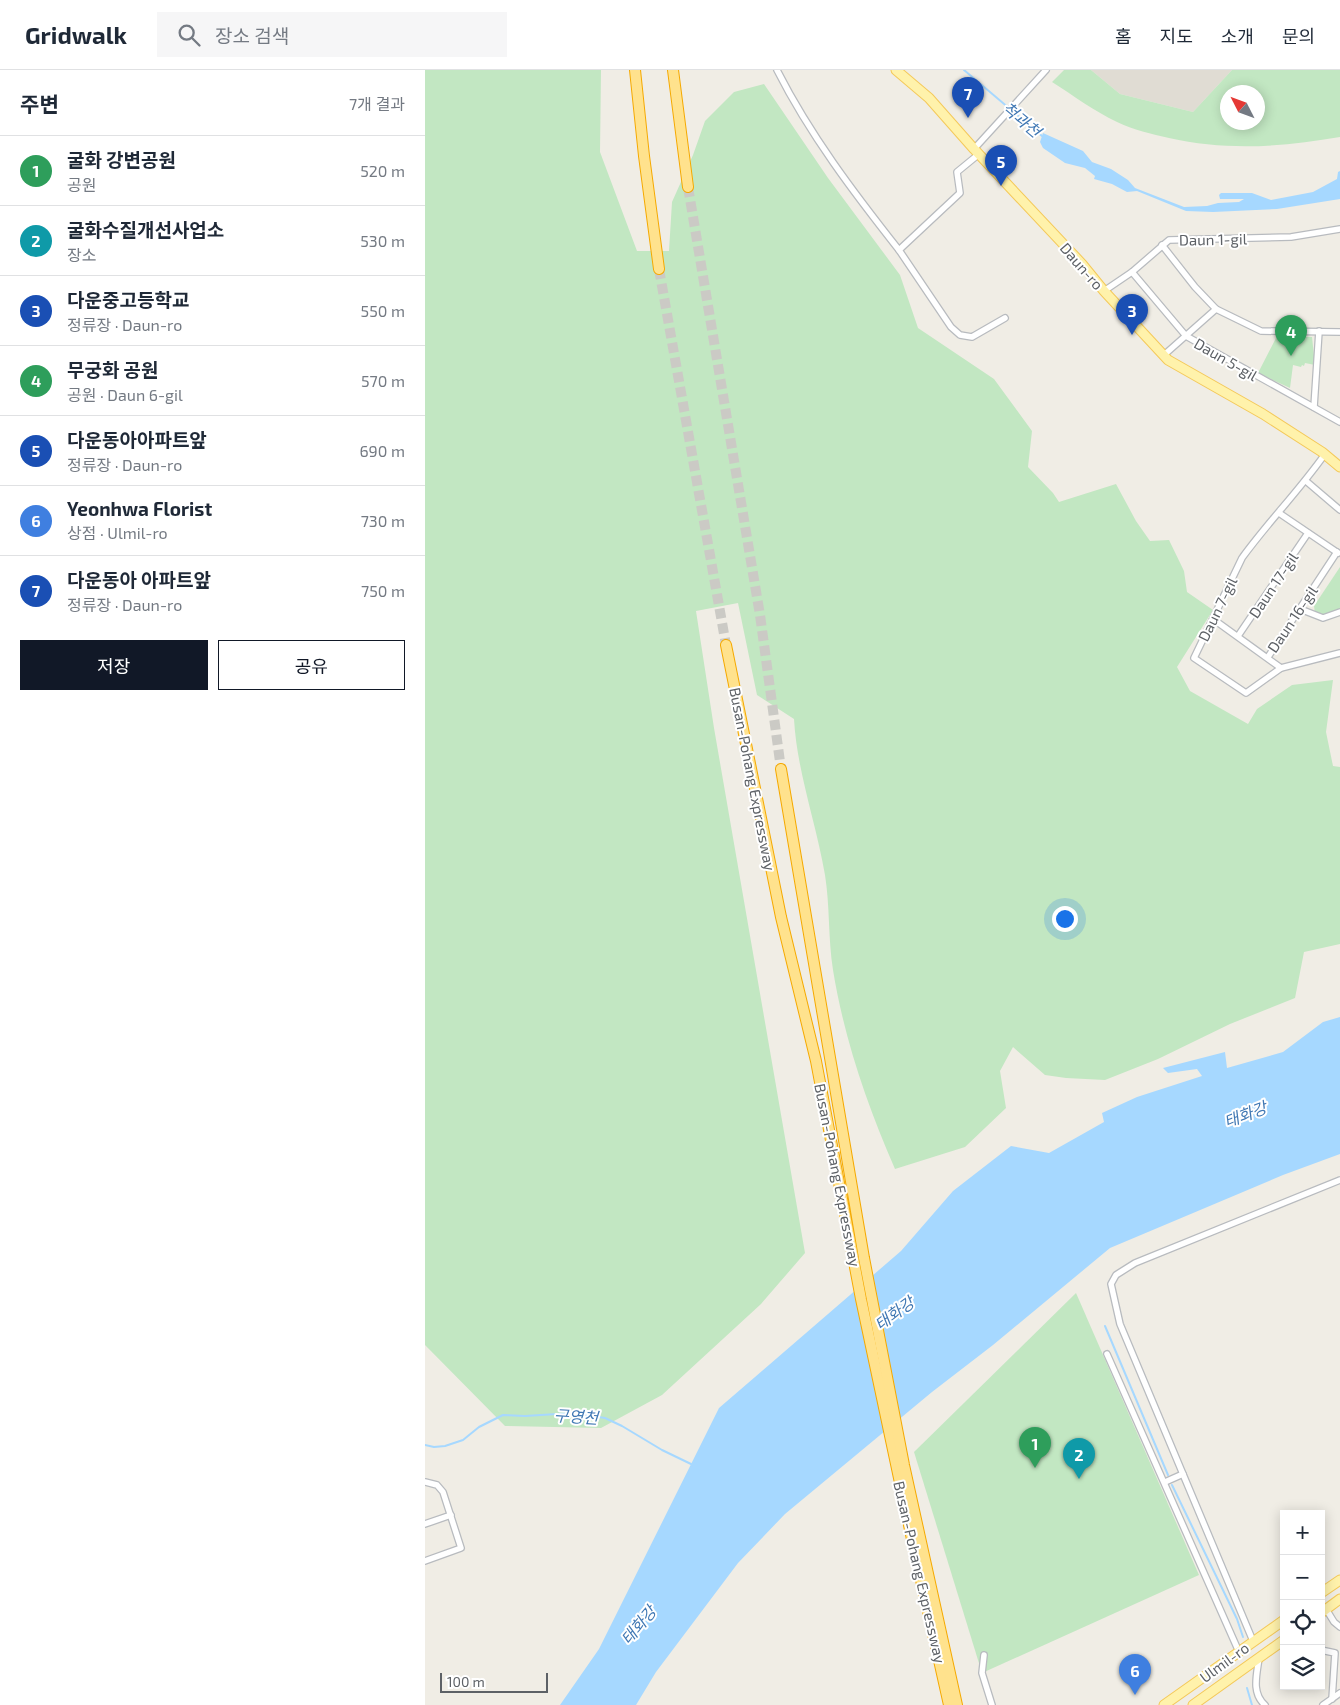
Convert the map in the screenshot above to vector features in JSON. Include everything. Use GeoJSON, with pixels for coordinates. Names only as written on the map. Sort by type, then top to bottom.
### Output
{"type":"FeatureCollection","features":[{"type":"Feature","properties":{"kind":"highway"},"geometry":{"type":"LineString","coordinates":[[635,70],[659,269]]}},
{"type":"Feature","properties":{"kind":"highway"},"geometry":{"type":"LineString","coordinates":[[673,70],[688,187]]}},
{"type":"Feature","properties":{"kind":"highway","name":"Busan-Pohang Expressway"},"geometry":{"type":"LineString","coordinates":[[727,645],[781,917],[816,1061],[861,1299],[949,1705]]}},
{"type":"Feature","properties":{"kind":"highway","name":"Busan-Pohang Expressway"},"geometry":{"type":"LineString","coordinates":[[781,769],[864,1258],[891,1398],[957,1705]]}},
{"type":"Feature","properties":{"kind":"main road","name":"Daun-ro"},"geometry":{"type":"LineString","coordinates":[[896,70],[929,98],[1168,360],[1263,414],[1325,454],[1340,467]]}},
{"type":"Feature","properties":{"kind":"main road"},"geometry":{"type":"LineString","coordinates":[[1325,1590],[1340,1580]]}},
{"type":"Feature","properties":{"kind":"main road"},"geometry":{"type":"LineString","coordinates":[[1325,1610],[1340,1599]]}},
{"type":"Feature","properties":{"kind":"main road","name":"Ulmil-ro"},"geometry":{"type":"LineString","coordinates":[[1164,1705],[1280,1623]]}},
{"type":"Feature","properties":{"kind":"main road","name":"Ulmil-ro"},"geometry":{"type":"LineString","coordinates":[[1193,1705],[1280,1643]]}},
{"type":"Feature","properties":{"kind":"street"},"geometry":{"type":"LineString","coordinates":[[777,70],[796,106],[827,153],[899,250],[951,327],[960,335],[972,337],[1005,318]]}},
{"type":"Feature","properties":{"kind":"street"},"geometry":{"type":"LineString","coordinates":[[899,250],[960,193],[957,172],[992,129],[1044,72]]}},
{"type":"Feature","properties":{"kind":"street","name":"Daun 1-gil"},"geometry":{"type":"LineString","coordinates":[[1104,291],[1132,272],[1169,240],[1291,237],[1340,229]]}},
{"type":"Feature","properties":{"kind":"street"},"geometry":{"type":"LineString","coordinates":[[1162,245],[1195,287],[1216,309],[1261,331],[1340,332]]}},
{"type":"Feature","properties":{"kind":"street","name":"Daun 5-gil"},"geometry":{"type":"LineString","coordinates":[[1132,272],[1186,336],[1340,422]]}},
{"type":"Feature","properties":{"kind":"street"},"geometry":{"type":"LineString","coordinates":[[1164,355],[1216,309]]}},
{"type":"Feature","properties":{"kind":"street"},"geometry":{"type":"LineString","coordinates":[[1314,407],[1319,331]]}},
{"type":"Feature","properties":{"kind":"street","name":"Daun 7-gil"},"geometry":{"type":"LineString","coordinates":[[1325,454],[1306,481],[1242,558],[1194,658],[1246,692],[1281,668],[1340,653]]}},
{"type":"Feature","properties":{"kind":"street"},"geometry":{"type":"LineString","coordinates":[[1306,481],[1340,510]]}},
{"type":"Feature","properties":{"kind":"street"},"geometry":{"type":"LineString","coordinates":[[1279,513],[1339,553]]}},
{"type":"Feature","properties":{"kind":"street","name":"Daun 17-gil"},"geometry":{"type":"LineString","coordinates":[[1238,636],[1308,533]]}},
{"type":"Feature","properties":{"kind":"street","name":"Daun 16-gil"},"geometry":{"type":"LineString","coordinates":[[1213,619],[1268,657],[1299,608],[1339,553]]}},
{"type":"Feature","properties":{"kind":"street"},"geometry":{"type":"LineString","coordinates":[[1299,608],[1323,618],[1340,612]]}},
{"type":"Feature","properties":{"kind":"street"},"geometry":{"type":"LineString","coordinates":[[1268,657],[1281,668]]}},
{"type":"Feature","properties":{"kind":"street"},"geometry":{"type":"LineString","coordinates":[[1253,1641],[1120,1324],[1111,1284],[1116,1275],[1135,1263],[1340,1180]]}},
{"type":"Feature","properties":{"kind":"street"},"geometry":{"type":"LineString","coordinates":[[1107,1354],[1239,1652]]}},
{"type":"Feature","properties":{"kind":"street"},"geometry":{"type":"LineString","coordinates":[[1165,1482],[1183,1474]]}},
{"type":"Feature","properties":{"kind":"street"},"geometry":{"type":"LineString","coordinates":[[425,1482],[437,1485],[443,1492],[461,1548],[425,1561]]}},
{"type":"Feature","properties":{"kind":"street"},"geometry":{"type":"LineString","coordinates":[[425,1524],[451,1514]]}},
{"type":"Feature","properties":{"kind":"street"},"geometry":{"type":"LineString","coordinates":[[1325,1612],[1340,1626]]}},
{"type":"Feature","properties":{"kind":"street"},"geometry":{"type":"LineString","coordinates":[[1331,1699],[1337,1653]]}},
{"type":"Feature","properties":{"kind":"street"},"geometry":{"type":"LineString","coordinates":[[984,1655],[982,1673],[992,1705]]}},
{"type":"Feature","properties":{"kind":"street"},"geometry":{"type":"LineString","coordinates":[[1259,1658],[1255,1687],[1260,1700],[1265,1705]]}},
{"type":"Feature","properties":{"kind":"street"},"geometry":{"type":"LineString","coordinates":[[1323,1705],[1340,1693]]}},
{"type":"Feature","properties":{"kind":"shaded area"},"geometry":{"type":"Polygon","coordinates":[[[1091,70],[1232,70],[1193,112],[1120,94],[1091,70]]]}},
{"type":"Feature","properties":{"kind":"green space"},"geometry":{"type":"Polygon","coordinates":[[[425,70],[601,70],[600,152],[637,251],[669,251],[672,202],[693,155],[705,121],[734,92],[764,84],[828,178],[900,275],[918,328],[994,379],[1032,431],[1028,467],[1059,502],[1116,484],[1136,521],[1150,541],[1169,540],[1184,571],[1187,592],[1213,610],[1177,667],[1190,691],[1248,724],[1257,709],[1292,685],[1333,680],[1326,732],[1333,766],[1340,767],[1340,944],[1304,952],[1295,998],[1230,1024],[1158,1059],[1105,1080],[1045,1075],[1013,1047],[1000,1071],[1006,1108],[965,1147],[895,1169],[875,1120],[843,1021],[831,958],[825,875],[799,758],[794,719],[757,695],[738,603],[696,611],[714,728],[805,1253],[761,1304],[662,1395],[601,1428],[505,1426],[425,1345],[425,70]]]}},
{"type":"Feature","properties":{"kind":"green space"},"geometry":{"type":"Polygon","coordinates":[[[1064,70],[1091,70],[1120,94],[1193,112],[1232,70],[1340,70],[1340,137],[1276,145],[1212,145],[1136,130],[1092,108],[1052,82],[1064,70]]]}},
{"type":"Feature","properties":{"kind":"green space"},"geometry":{"type":"Polygon","coordinates":[[[1277,336],[1312,337],[1315,365],[1305,363],[1301,367],[1293,365],[1290,388],[1258,373],[1277,336]]]}},
{"type":"Feature","properties":{"kind":"green space"},"geometry":{"type":"Polygon","coordinates":[[[1340,567],[1340,609],[1323,615],[1315,614],[1314,606],[1340,567]]]}},
{"type":"Feature","properties":{"kind":"green space"},"geometry":{"type":"Polygon","coordinates":[[[1076,1293],[1199,1575],[982,1673],[914,1452],[1076,1293]]]}},
{"type":"Feature","properties":{"kind":"water"},"geometry":{"type":"Polygon","coordinates":[[[1043,133],[1083,151],[1092,162],[1111,169],[1128,180],[1135,188],[1184,207],[1239,202],[1244,199],[1220,199],[1219,195],[1221,193],[1252,193],[1271,200],[1313,192],[1337,179],[1338,172],[1340,171],[1340,199],[1277,209],[1213,212],[1186,211],[1137,191],[1127,192],[1112,184],[1094,179],[1095,176],[1085,168],[1065,163],[1043,148],[1040,142],[1043,133]]]}},
{"type":"Feature","properties":{"kind":"water","name":"태화강"},"geometry":{"type":"Polygon","coordinates":[[[1340,1017],[1340,1154],[1283,1175],[1110,1248],[785,1514],[738,1563],[656,1672],[636,1705],[560,1705],[599,1649],[719,1408],[901,1251],[953,1191],[1011,1146],[1049,1153],[1104,1122],[1102,1113],[1137,1097],[1202,1076],[1197,1069],[1168,1073],[1163,1068],[1225,1052],[1227,1068],[1283,1052],[1323,1022],[1340,1017]]]}},
{"type":"Feature","properties":{"kind":"waterway","name":"척과천"},"geometry":{"type":"LineString","coordinates":[[964,70],[1042,136]]}},
{"type":"Feature","properties":{"kind":"waterway"},"geometry":{"type":"LineString","coordinates":[[1105,1326],[1168,1475]]}},
{"type":"Feature","properties":{"kind":"waterway","name":"구영천"},"geometry":{"type":"LineString","coordinates":[[425,1445],[434,1447],[445,1446],[463,1440],[479,1427],[503,1415],[525,1416],[573,1413],[605,1418],[691,1464]]}},
{"type":"Feature","properties":{"kind":"waterway"},"geometry":{"type":"LineString","coordinates":[[1172,1485],[1237,1619],[1243,1637]]}},
{"type":"Feature","properties":{"kind":"waterway"},"geometry":{"type":"LineString","coordinates":[[1247,1688],[1252,1705]]}},
{"type":"Feature","properties":{"kind":"tunnel"},"geometry":{"type":"LineString","coordinates":[[688,187],[760,615],[781,769]]}},
{"type":"Feature","properties":{"kind":"tunnel"},"geometry":{"type":"LineString","coordinates":[[659,269],[726,645]]}},
{"type":"Feature","properties":{"kind":"place","name":"다운동아 아파트앞"},"geometry":{"type":"Point","coordinates":[968,118]}},
{"type":"Feature","properties":{"kind":"place","name":"다운동아아파트앞"},"geometry":{"type":"Point","coordinates":[1001,186]}},
{"type":"Feature","properties":{"kind":"place","name":"다운중고등학교"},"geometry":{"type":"Point","coordinates":[1132,335]}},
{"type":"Feature","properties":{"kind":"place","name":"무궁화 공원"},"geometry":{"type":"Point","coordinates":[1291,356]}},
{"type":"Feature","properties":{"kind":"place","name":"굴화 강변공원"},"geometry":{"type":"Point","coordinates":[1035,1468]}},
{"type":"Feature","properties":{"kind":"place","name":"굴화수질개선사업소"},"geometry":{"type":"Point","coordinates":[1079,1479]}},
{"type":"Feature","properties":{"kind":"place","name":"Yeonhwa Florist"},"geometry":{"type":"Point","coordinates":[1135,1695]}}]}
